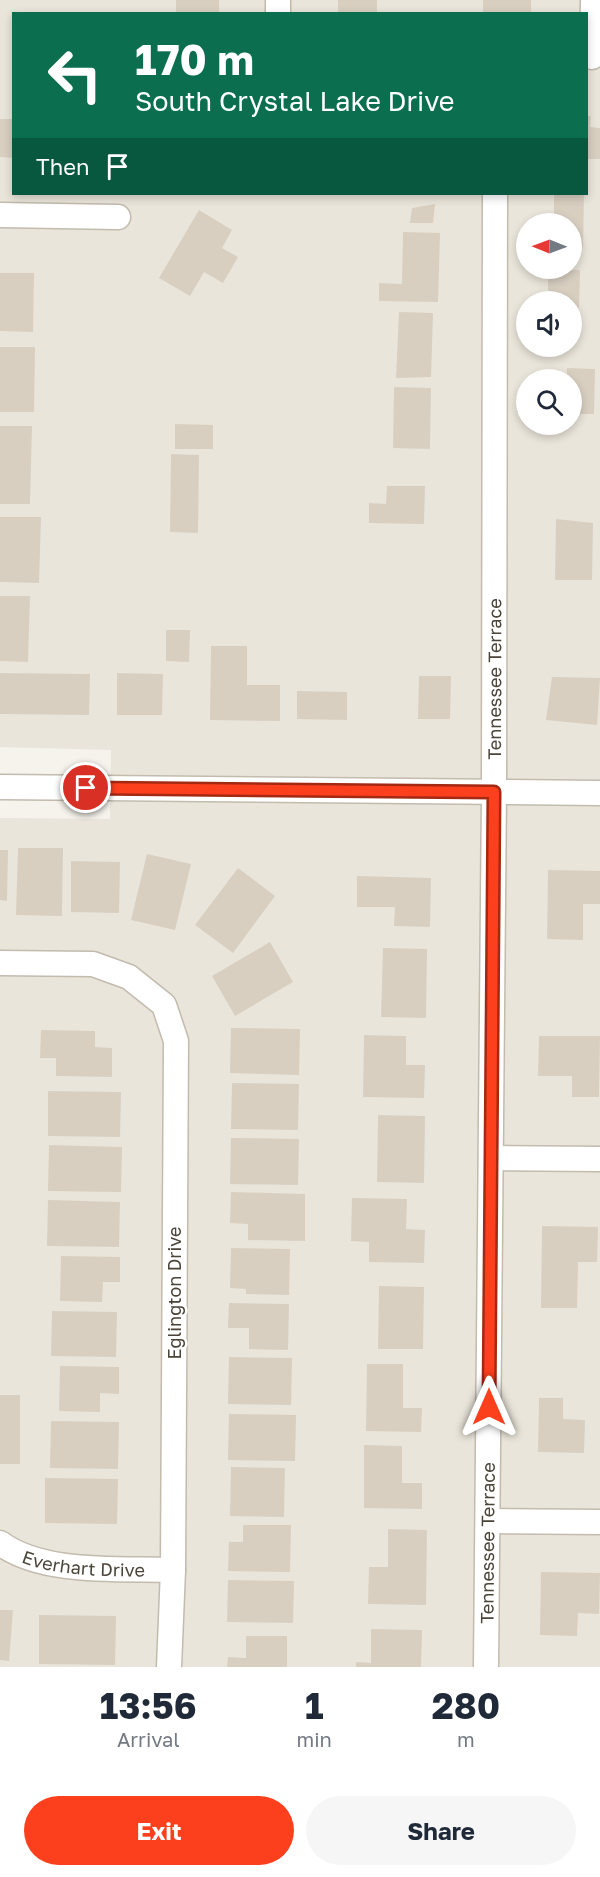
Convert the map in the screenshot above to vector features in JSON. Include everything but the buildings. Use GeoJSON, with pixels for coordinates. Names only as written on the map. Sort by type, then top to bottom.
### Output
{"type":"FeatureCollection","features":[{"type":"Feature","properties":{"kind":"street"},"geometry":{"type":"LineString","coordinates":[[593,0],[593,57]]}},
{"type":"Feature","properties":{"kind":"street","name":"Tennessee Terrace"},"geometry":{"type":"LineString","coordinates":[[486,1667],[494,792],[495,195]]}},
{"type":"Feature","properties":{"kind":"street"},"geometry":{"type":"LineString","coordinates":[[0,215],[118,217]]}},
{"type":"Feature","properties":{"kind":"street"},"geometry":{"type":"LineString","coordinates":[[0,787],[600,793]]}},
{"type":"Feature","properties":{"kind":"street","name":"Eglington Drive"},"geometry":{"type":"LineString","coordinates":[[0,963],[93,964],[129,977],[164,1005],[176,1041],[172,1570],[169,1667]]}},
{"type":"Feature","properties":{"kind":"street"},"geometry":{"type":"LineString","coordinates":[[491,1158],[600,1159]]}},
{"type":"Feature","properties":{"kind":"street"},"geometry":{"type":"LineString","coordinates":[[488,1521],[600,1522]]}},
{"type":"Feature","properties":{"kind":"street","name":"Everhart Drive"},"geometry":{"type":"LineString","coordinates":[[0,1543],[16,1555],[55,1565],[172,1570]]}},
{"type":"Feature","properties":{"kind":"shaded area"},"geometry":{"type":"Polygon","coordinates":[[[0,0],[600,0],[600,1667],[0,1667],[0,818],[110,819],[111,750],[0,747],[0,0]]]}},
{"type":"Feature","properties":{"kind":"route"},"geometry":{"type":"LineString","coordinates":[[86,788],[494,792],[489,1407]]}}]}
